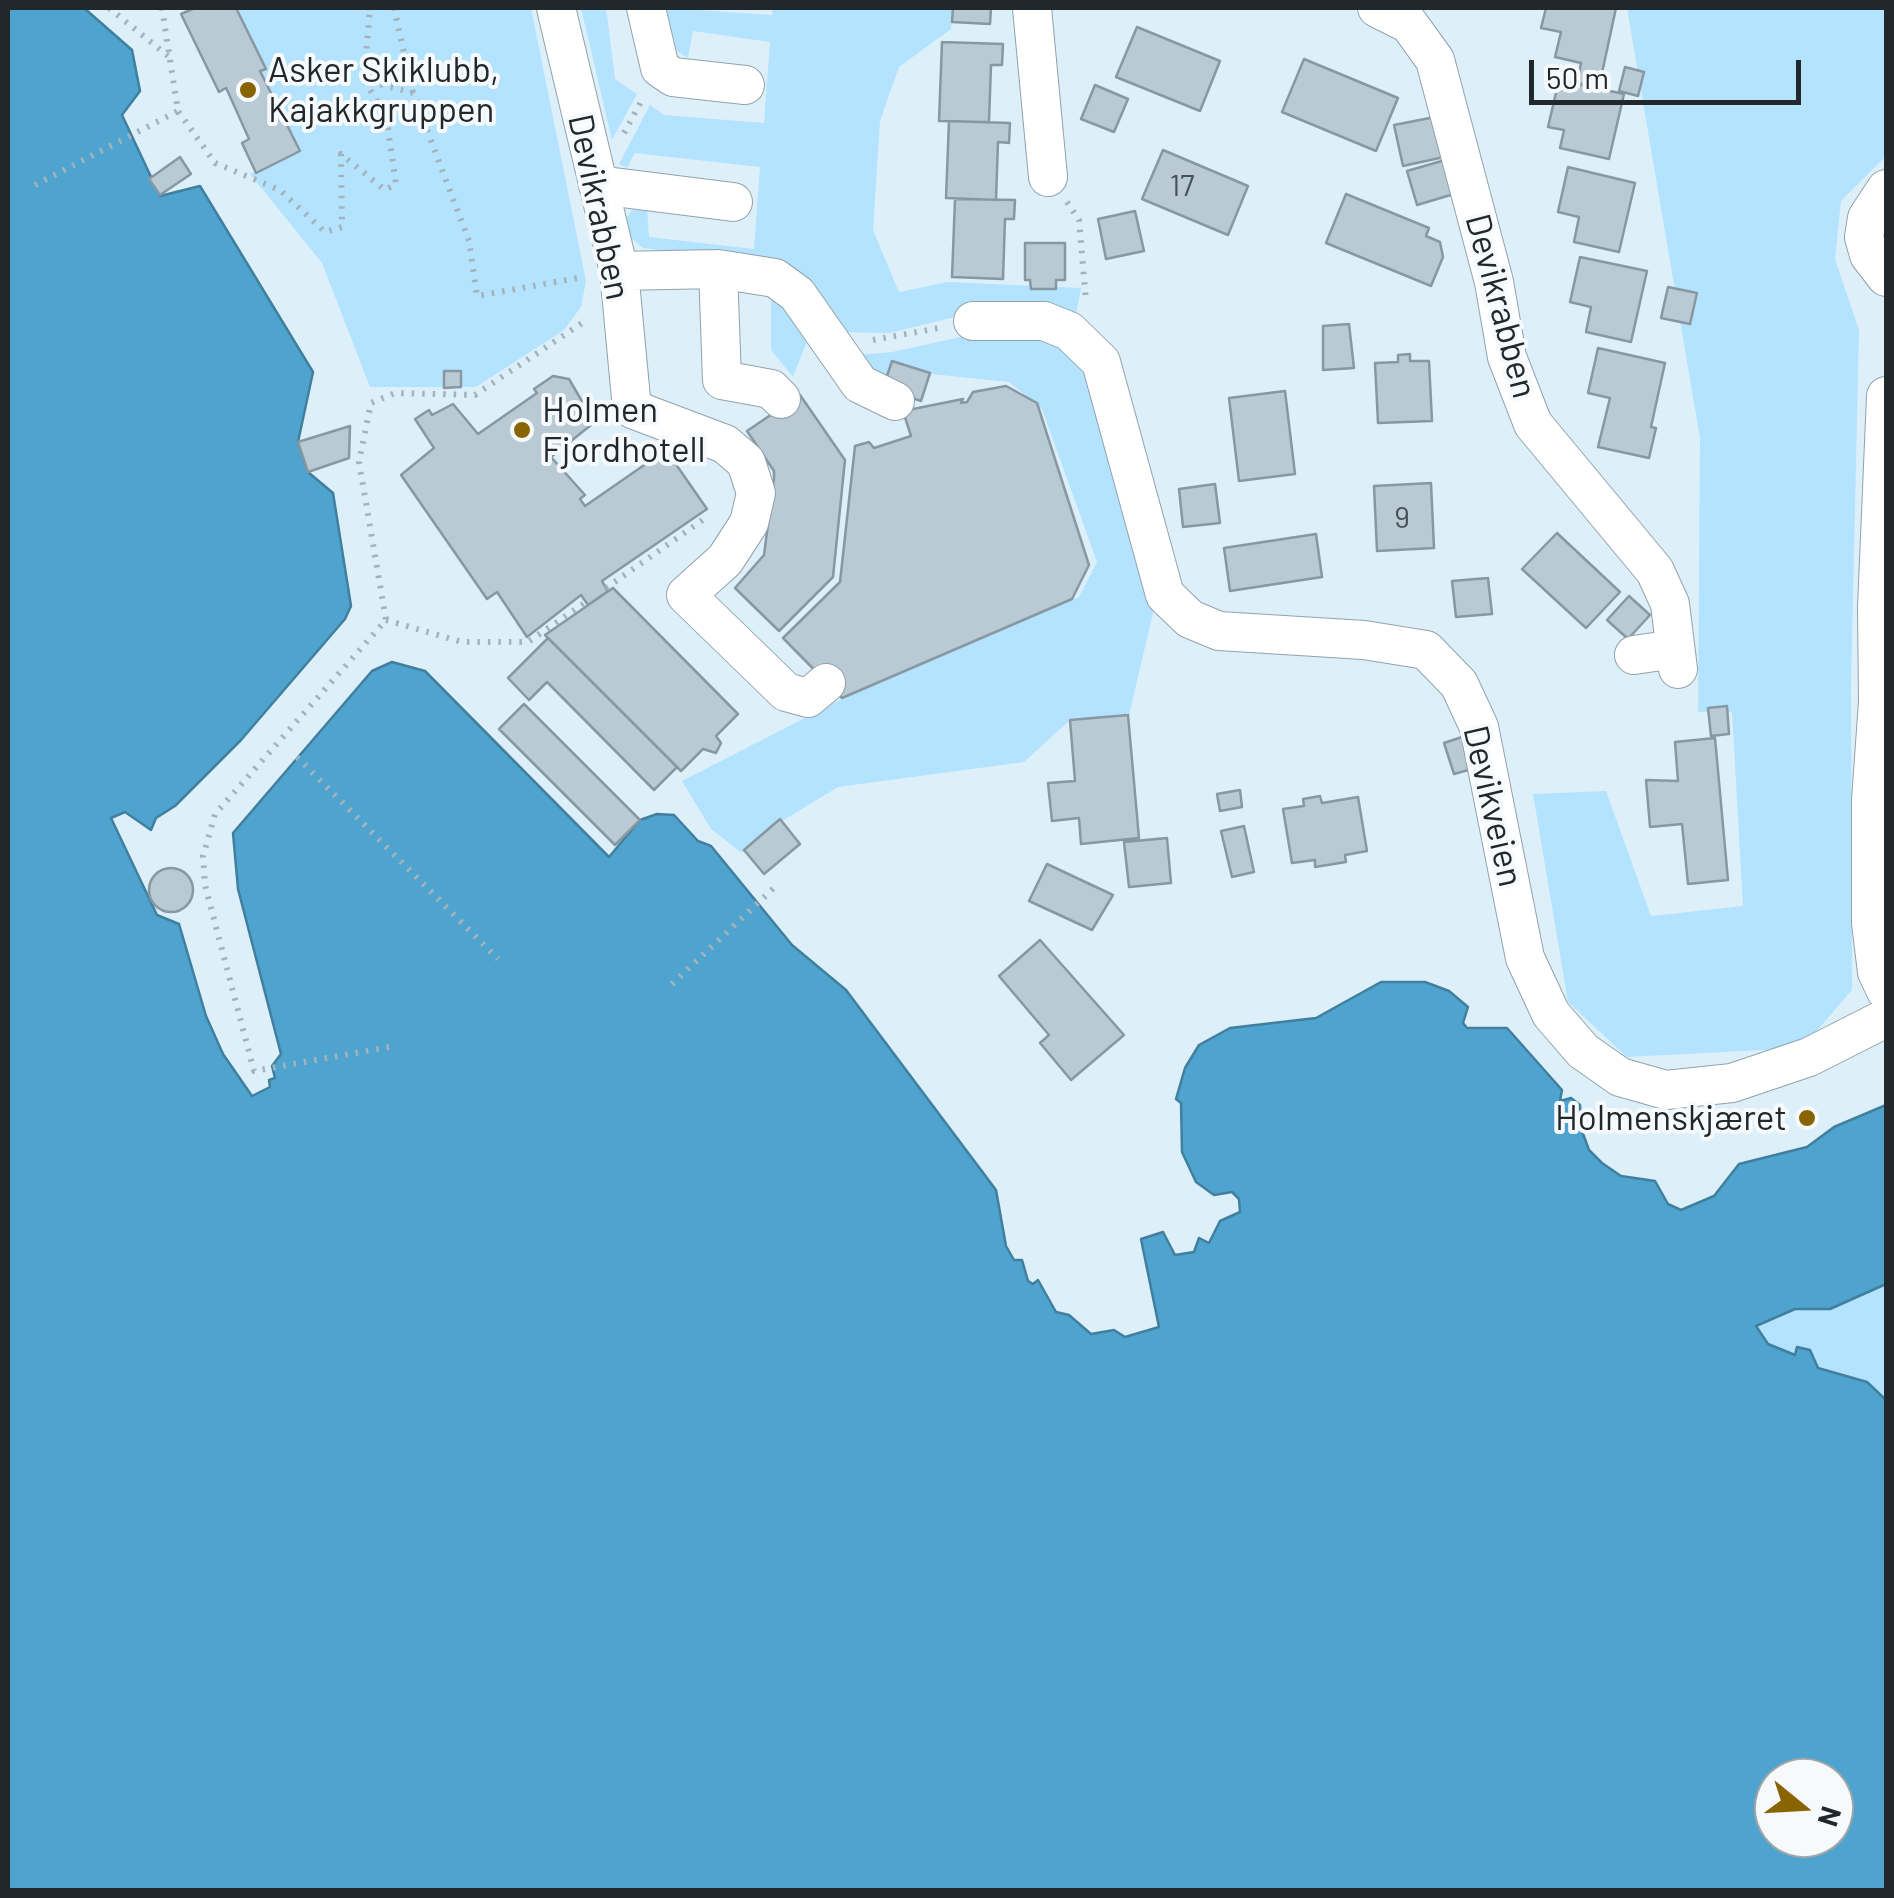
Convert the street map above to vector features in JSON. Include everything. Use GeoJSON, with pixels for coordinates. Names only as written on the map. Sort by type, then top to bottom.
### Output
{"type":"FeatureCollection","features":[{"type":"Feature","properties":{"kind":"street","name":"Devikrabben"},"geometry":{"type":"LineString","coordinates":[[556,8],[620,284],[632,408],[725,444],[746,462],[756,493],[749,524],[725,560],[686,596],[786,692],[808,698],[826,683]]}},
{"type":"Feature","properties":{"kind":"street"},"geometry":{"type":"LineString","coordinates":[[646,8],[660,68],[673,77],[744,85]]}},
{"type":"Feature","properties":{"kind":"street"},"geometry":{"type":"LineString","coordinates":[[1032,8],[1048,177]]}},
{"type":"Feature","properties":{"kind":"street","name":"Devikrabben"},"geometry":{"type":"LineString","coordinates":[[1377,8],[1409,24],[1435,60],[1494,282],[1507,357],[1533,424],[1655,571],[1670,604],[1676,659],[1634,655]]}},
{"type":"Feature","properties":{"kind":"street"},"geometry":{"type":"LineString","coordinates":[[598,185],[733,202]]}},
{"type":"Feature","properties":{"kind":"street"},"geometry":{"type":"LineString","coordinates":[[1886,189],[1867,218],[1864,237],[1869,255],[1886,278]]}},
{"type":"Feature","properties":{"kind":"street"},"geometry":{"type":"LineString","coordinates":[[620,284],[718,269],[775,278],[797,294],[860,384],[895,401]]}},
{"type":"Feature","properties":{"kind":"street"},"geometry":{"type":"LineString","coordinates":[[718,269],[722,380],[772,389],[781,399]]}},
{"type":"Feature","properties":{"kind":"street"},"geometry":{"type":"LineString","coordinates":[[974,321],[1044,321],[1069,331],[1089,347]]}},
{"type":"Feature","properties":{"kind":"street","name":"Devikveien"},"geometry":{"type":"LineString","coordinates":[[1089,347],[1101,362],[1165,595],[1190,619],[1219,631],[1364,640],[1426,650],[1459,684],[1479,727],[1526,958],[1551,1014],[1583,1051],[1620,1078],[1666,1090],[1732,1083],[1810,1057],[1886,1018]]}},
{"type":"Feature","properties":{"kind":"street"},"geometry":{"type":"LineString","coordinates":[[1886,396],[1877,607],[1878,702],[1870,800],[1871,923],[1877,972],[1886,991]]}},
{"type":"Feature","properties":{"kind":"path"},"geometry":{"type":"LineString","coordinates":[[110,8],[174,60]]}},
{"type":"Feature","properties":{"kind":"path"},"geometry":{"type":"LineString","coordinates":[[162,8],[174,60],[178,111],[215,163],[280,190],[325,232],[342,227],[341,154],[385,190],[396,184],[386,116],[364,80],[370,8]]}},
{"type":"Feature","properties":{"kind":"path"},"geometry":{"type":"LineString","coordinates":[[394,8],[412,93],[469,241],[477,296],[620,284]]}},
{"type":"Feature","properties":{"kind":"path"},"geometry":{"type":"LineString","coordinates":[[364,80],[412,93]]}},
{"type":"Feature","properties":{"kind":"path"},"geometry":{"type":"LineString","coordinates":[[617,145],[643,99]]}},
{"type":"Feature","properties":{"kind":"path"},"geometry":{"type":"LineString","coordinates":[[35,185],[178,111]]}},
{"type":"Feature","properties":{"kind":"path"},"geometry":{"type":"LineString","coordinates":[[1048,177],[1080,220],[1089,347]]}},
{"type":"Feature","properties":{"kind":"path"},"geometry":{"type":"LineString","coordinates":[[386,620],[359,462],[371,402],[395,393],[475,394],[620,284]]}},
{"type":"Feature","properties":{"kind":"path"},"geometry":{"type":"LineString","coordinates":[[832,347],[974,321]]}},
{"type":"Feature","properties":{"kind":"path"},"geometry":{"type":"LineString","coordinates":[[606,588],[721,508]]}},
{"type":"Feature","properties":{"kind":"path"},"geometry":{"type":"LineString","coordinates":[[386,620],[462,642],[528,642],[586,602]]}},
{"type":"Feature","properties":{"kind":"path"},"geometry":{"type":"LineString","coordinates":[[386,620],[215,814],[203,856],[205,885],[254,1071],[390,1048]]}},
{"type":"Feature","properties":{"kind":"path"},"geometry":{"type":"LineString","coordinates":[[297,757],[498,958]]}},
{"type":"Feature","properties":{"kind":"path"},"geometry":{"type":"LineString","coordinates":[[672,984],[778,884]]}},
{"type":"Feature","properties":{"kind":"shaded area"},"geometry":{"type":"Polygon","coordinates":[[[8,8],[84,8],[132,50],[140,91],[122,115],[160,196],[200,186],[313,372],[298,442],[308,472],[333,493],[351,606],[345,619],[241,740],[175,806],[156,818],[151,830],[125,812],[111,818],[157,915],[179,924],[206,1016],[223,1054],[252,1096],[270,1087],[269,1080],[275,1078],[272,1066],[281,1054],[238,889],[233,833],[372,671],[392,662],[425,671],[609,857],[640,820],[657,814],[674,815],[698,841],[711,846],[792,945],[846,990],[996,1190],[1006,1246],[1014,1260],[1022,1260],[1028,1281],[1033,1284],[1038,1280],[1056,1312],[1069,1315],[1091,1334],[1114,1330],[1125,1337],[1159,1327],[1141,1239],[1163,1232],[1175,1255],[1194,1252],[1199,1238],[1209,1243],[1220,1221],[1240,1212],[1239,1199],[1232,1192],[1214,1195],[1196,1182],[1182,1152],[1181,1103],[1176,1099],[1185,1068],[1199,1045],[1230,1028],[1316,1018],[1381,982],[1425,982],[1449,991],[1468,1007],[1463,1023],[1467,1028],[1507,1028],[1562,1090],[1560,1101],[1571,1098],[1580,1105],[1582,1131],[1589,1150],[1621,1176],[1655,1181],[1668,1204],[1681,1210],[1714,1196],[1739,1164],[1807,1147],[1834,1127],[1886,1105],[1886,1284],[1830,1309],[1795,1309],[1756,1326],[1768,1344],[1795,1355],[1797,1347],[1810,1350],[1818,1368],[1867,1382],[1886,1400],[1886,1890],[8,1890],[8,8]]]}},
{"type":"Feature","properties":{"kind":"shaded area"},"geometry":{"type":"Polygon","coordinates":[[[232,8],[531,8],[586,281],[581,307],[564,330],[476,387],[370,387],[322,263],[250,174],[294,155],[232,8]]]}},
{"type":"Feature","properties":{"kind":"shaded area"},"geometry":{"type":"Polygon","coordinates":[[[581,8],[606,8],[615,79],[637,94],[612,140],[581,8]]]}},
{"type":"Feature","properties":{"kind":"shaded area"},"geometry":{"type":"Polygon","coordinates":[[[666,8],[772,15],[773,8],[953,8],[951,29],[899,67],[880,121],[873,230],[899,292],[948,282],[1081,288],[1075,320],[990,308],[890,333],[843,332],[761,263],[643,248],[632,239],[626,219],[632,210],[647,209],[649,237],[754,249],[760,167],[635,153],[627,168],[619,164],[650,105],[664,115],[764,123],[770,42],[693,31],[688,58],[677,51],[666,8]]]}},
{"type":"Feature","properties":{"kind":"shaded area"},"geometry":{"type":"Polygon","coordinates":[[[1627,8],[1886,8],[1886,156],[1841,201],[1835,259],[1859,330],[1851,685],[1852,990],[1802,1048],[1627,1057],[1568,1002],[1533,794],[1606,791],[1651,916],[1743,906],[1732,712],[1698,712],[1700,438],[1627,8]]]}},
{"type":"Feature","properties":{"kind":"shaded area"},"geometry":{"type":"Polygon","coordinates":[[[771,287],[809,336],[793,377],[771,350],[771,287]]]}},
{"type":"Feature","properties":{"kind":"shaded area"},"geometry":{"type":"Polygon","coordinates":[[[979,333],[1049,334],[1097,376],[1154,609],[1129,715],[1070,720],[1024,762],[838,787],[782,821],[742,853],[711,829],[682,781],[842,699],[1079,597],[1097,562],[1042,409],[1009,382],[931,374],[894,362],[884,387],[856,355],[892,352],[979,333]]]}},
{"type":"Feature","properties":{"kind":"shaded area"},"geometry":{"type":"Polygon","coordinates":[[[1886,1259],[1886,1411],[1780,1361],[1682,1268],[1886,1259]]]}},
{"type":"Feature","properties":{"kind":"building","name":"Asker Skiklubb, Kajakkgruppen"},"geometry":{"type":"Polygon","coordinates":[[[195,8],[236,8],[266,69],[260,71],[300,151],[256,173],[242,143],[249,139],[228,92],[226,88],[219,92],[181,14],[195,8]]]}},
{"type":"Feature","properties":{"kind":"building"},"geometry":{"type":"Polygon","coordinates":[[[953,8],[991,8],[990,24],[952,22],[953,8]]]}},
{"type":"Feature","properties":{"kind":"building"},"geometry":{"type":"Polygon","coordinates":[[[1546,8],[1616,8],[1599,87],[1577,83],[1581,63],[1555,57],[1561,32],[1541,28],[1546,8]]]}},
{"type":"Feature","properties":{"kind":"building"},"geometry":{"type":"Polygon","coordinates":[[[1137,27],[1220,61],[1200,111],[1116,77],[1137,27]]]}},
{"type":"Feature","properties":{"kind":"building"},"geometry":{"type":"Polygon","coordinates":[[[942,42],[1003,44],[1002,65],[991,65],[989,122],[939,121],[942,42]]]}},
{"type":"Feature","properties":{"kind":"building"},"geometry":{"type":"Polygon","coordinates":[[[1304,59],[1398,98],[1376,151],[1282,112],[1304,59]]]}},
{"type":"Feature","properties":{"kind":"building"},"geometry":{"type":"Polygon","coordinates":[[[1625,67],[1644,72],[1638,96],[1619,91],[1625,67]]]}},
{"type":"Feature","properties":{"kind":"building"},"geometry":{"type":"Polygon","coordinates":[[[1559,80],[1624,94],[1609,159],[1560,148],[1564,130],[1548,127],[1559,80]]]}},
{"type":"Feature","properties":{"kind":"building"},"geometry":{"type":"Polygon","coordinates":[[[1095,85],[1128,99],[1114,132],[1081,119],[1095,85]]]}},
{"type":"Feature","properties":{"kind":"building"},"geometry":{"type":"Polygon","coordinates":[[[1435,117],[1444,157],[1403,166],[1394,125],[1435,117]]]}},
{"type":"Feature","properties":{"kind":"building"},"geometry":{"type":"Polygon","coordinates":[[[949,121],[1010,123],[1009,143],[998,142],[996,200],[946,198],[949,121]]]}},
{"type":"Feature","properties":{"kind":"building"},"geometry":{"type":"Polygon","coordinates":[[[1163,150],[1248,186],[1228,235],[1142,199],[1163,150]]]}},
{"type":"Feature","properties":{"kind":"building"},"geometry":{"type":"Polygon","coordinates":[[[180,157],[191,174],[160,195],[149,179],[180,157]]]}},
{"type":"Feature","properties":{"kind":"building"},"geometry":{"type":"Polygon","coordinates":[[[1445,160],[1454,194],[1417,205],[1407,171],[1445,160]]]}},
{"type":"Feature","properties":{"kind":"building"},"geometry":{"type":"Polygon","coordinates":[[[1568,167],[1635,183],[1619,252],[1574,242],[1579,217],[1558,212],[1568,167]]]}},
{"type":"Feature","properties":{"kind":"building"},"geometry":{"type":"Polygon","coordinates":[[[1346,194],[1429,228],[1426,236],[1440,242],[1443,257],[1431,286],[1326,243],[1346,194]]]}},
{"type":"Feature","properties":{"kind":"building"},"geometry":{"type":"Polygon","coordinates":[[[955,199],[1015,200],[1014,219],[1005,219],[1003,279],[952,277],[955,199]]]}},
{"type":"Feature","properties":{"kind":"building"},"geometry":{"type":"Polygon","coordinates":[[[1135,211],[1144,251],[1106,259],[1098,219],[1135,211]]]}},
{"type":"Feature","properties":{"kind":"building"},"geometry":{"type":"Polygon","coordinates":[[[1025,243],[1065,243],[1065,280],[1056,280],[1056,289],[1031,289],[1030,280],[1025,280],[1025,243]]]}},
{"type":"Feature","properties":{"kind":"building"},"geometry":{"type":"Polygon","coordinates":[[[1580,257],[1647,271],[1631,342],[1586,332],[1591,307],[1570,302],[1580,257]]]}},
{"type":"Feature","properties":{"kind":"building"},"geometry":{"type":"Polygon","coordinates":[[[1668,287],[1697,293],[1690,324],[1661,318],[1668,287]]]}},
{"type":"Feature","properties":{"kind":"building"},"geometry":{"type":"Polygon","coordinates":[[[1349,324],[1354,368],[1323,370],[1323,326],[1349,324]]]}},
{"type":"Feature","properties":{"kind":"building"},"geometry":{"type":"Polygon","coordinates":[[[1598,348],[1665,363],[1651,427],[1656,428],[1649,458],[1598,447],[1610,398],[1588,393],[1598,348]]]}},
{"type":"Feature","properties":{"kind":"building"},"geometry":{"type":"Polygon","coordinates":[[[1410,354],[1410,361],[1429,361],[1432,421],[1378,423],[1375,363],[1398,362],[1398,355],[1410,354]]]}},
{"type":"Feature","properties":{"kind":"building"},"geometry":{"type":"Polygon","coordinates":[[[892,361],[930,373],[921,401],[883,388],[892,361]]]}},
{"type":"Feature","properties":{"kind":"building"},"geometry":{"type":"Polygon","coordinates":[[[444,371],[461,371],[461,387],[444,388],[444,371]]]}},
{"type":"Feature","properties":{"kind":"building"},"geometry":{"type":"Polygon","coordinates":[[[553,376],[569,379],[590,415],[586,417],[591,425],[551,457],[585,495],[580,499],[585,506],[666,450],[707,509],[602,581],[608,591],[588,605],[581,595],[527,637],[497,592],[487,599],[401,475],[434,448],[415,419],[429,410],[432,415],[453,404],[478,434],[537,393],[534,389],[553,376]]]}},
{"type":"Feature","properties":{"kind":"building"},"geometry":{"type":"Polygon","coordinates":[[[1006,386],[1037,403],[1089,565],[1072,599],[842,698],[783,638],[840,582],[855,446],[869,442],[874,448],[911,436],[903,411],[963,399],[961,403],[967,402],[973,392],[1006,386]]]}},
{"type":"Feature","properties":{"kind":"building"},"geometry":{"type":"Polygon","coordinates":[[[1285,391],[1295,474],[1239,481],[1229,398],[1285,391]]]}},
{"type":"Feature","properties":{"kind":"building"},"geometry":{"type":"Polygon","coordinates":[[[800,395],[845,460],[833,577],[779,631],[735,588],[764,555],[774,478],[774,471],[747,431],[800,395]]]}},
{"type":"Feature","properties":{"kind":"building"},"geometry":{"type":"Polygon","coordinates":[[[350,426],[349,458],[308,472],[298,442],[350,426]]]}},
{"type":"Feature","properties":{"kind":"building"},"geometry":{"type":"Polygon","coordinates":[[[1431,483],[1434,548],[1377,551],[1374,486],[1431,483]]]}},
{"type":"Feature","properties":{"kind":"building"},"geometry":{"type":"Polygon","coordinates":[[[1215,484],[1220,523],[1183,527],[1179,489],[1215,484]]]}},
{"type":"Feature","properties":{"kind":"building"},"geometry":{"type":"Polygon","coordinates":[[[1557,533],[1620,592],[1586,628],[1522,569],[1557,533]]]}},
{"type":"Feature","properties":{"kind":"building"},"geometry":{"type":"Polygon","coordinates":[[[1316,534],[1322,577],[1230,591],[1224,548],[1316,534]]]}},
{"type":"Feature","properties":{"kind":"building"},"geometry":{"type":"Polygon","coordinates":[[[1488,578],[1492,614],[1456,617],[1452,581],[1488,578]]]}},
{"type":"Feature","properties":{"kind":"building"},"geometry":{"type":"Polygon","coordinates":[[[613,588],[738,714],[716,736],[721,743],[716,753],[703,749],[681,771],[545,635],[613,588]]]}},
{"type":"Feature","properties":{"kind":"building"},"geometry":{"type":"Polygon","coordinates":[[[1629,596],[1650,615],[1628,639],[1607,620],[1629,596]]]}},
{"type":"Feature","properties":{"kind":"building"},"geometry":{"type":"Polygon","coordinates":[[[548,638],[677,767],[654,790],[547,682],[529,700],[508,678],[548,638]]]}},
{"type":"Feature","properties":{"kind":"building"},"geometry":{"type":"Polygon","coordinates":[[[524,704],[640,820],[615,845],[499,729],[524,704]]]}},
{"type":"Feature","properties":{"kind":"building"},"geometry":{"type":"Polygon","coordinates":[[[1727,706],[1729,734],[1711,736],[1708,708],[1727,706]]]}},
{"type":"Feature","properties":{"kind":"building"},"geometry":{"type":"Polygon","coordinates":[[[1128,715],[1139,838],[1081,844],[1079,818],[1052,821],[1048,783],[1075,781],[1070,720],[1128,715]]]}},
{"type":"Feature","properties":{"kind":"building"},"geometry":{"type":"Polygon","coordinates":[[[1462,737],[1472,769],[1454,774],[1444,743],[1462,737]]]}},
{"type":"Feature","properties":{"kind":"building"},"geometry":{"type":"Polygon","coordinates":[[[1715,738],[1728,880],[1688,884],[1682,824],[1650,827],[1646,780],[1678,781],[1675,742],[1715,738]]]}},
{"type":"Feature","properties":{"kind":"building"},"geometry":{"type":"Polygon","coordinates":[[[1240,790],[1242,807],[1220,811],[1217,794],[1240,790]]]}},
{"type":"Feature","properties":{"kind":"building"},"geometry":{"type":"Polygon","coordinates":[[[1320,796],[1322,803],[1358,797],[1367,851],[1345,855],[1346,862],[1315,867],[1315,860],[1292,863],[1283,809],[1304,806],[1303,799],[1320,796]]]}},
{"type":"Feature","properties":{"kind":"building"},"geometry":{"type":"Polygon","coordinates":[[[780,819],[800,844],[764,874],[744,850],[780,819]]]}},
{"type":"Feature","properties":{"kind":"building"},"geometry":{"type":"Polygon","coordinates":[[[1244,826],[1254,872],[1232,877],[1221,831],[1244,826]]]}},
{"type":"Feature","properties":{"kind":"building"},"geometry":{"type":"Polygon","coordinates":[[[1167,838],[1171,883],[1129,887],[1124,842],[1167,838]]]}},
{"type":"Feature","properties":{"kind":"building"},"geometry":{"type":"Polygon","coordinates":[[[1047,864],[1113,895],[1092,930],[1029,901],[1047,864]]]}},
{"type":"Feature","properties":{"kind":"building"},"geometry":{"type":"Polygon","coordinates":[[[171,868],[186,875],[193,890],[186,905],[171,912],[156,905],[149,890],[156,875],[171,868]]]}},
{"type":"Feature","properties":{"kind":"building"},"geometry":{"type":"Polygon","coordinates":[[[1040,940],[1124,1035],[1071,1080],[1040,1043],[1049,1035],[999,976],[1040,940]]]}},
{"type":"Feature","properties":{"kind":"place","name":"Asker Skiklubb, Kajakkgruppen"},"geometry":{"type":"Point","coordinates":[248,90]}},
{"type":"Feature","properties":{"kind":"place","name":"Holmen Fjordhotell"},"geometry":{"type":"Point","coordinates":[522,430]}},
{"type":"Feature","properties":{"kind":"place","name":"Holmenskjæret"},"geometry":{"type":"Point","coordinates":[1807,1118]}}]}
